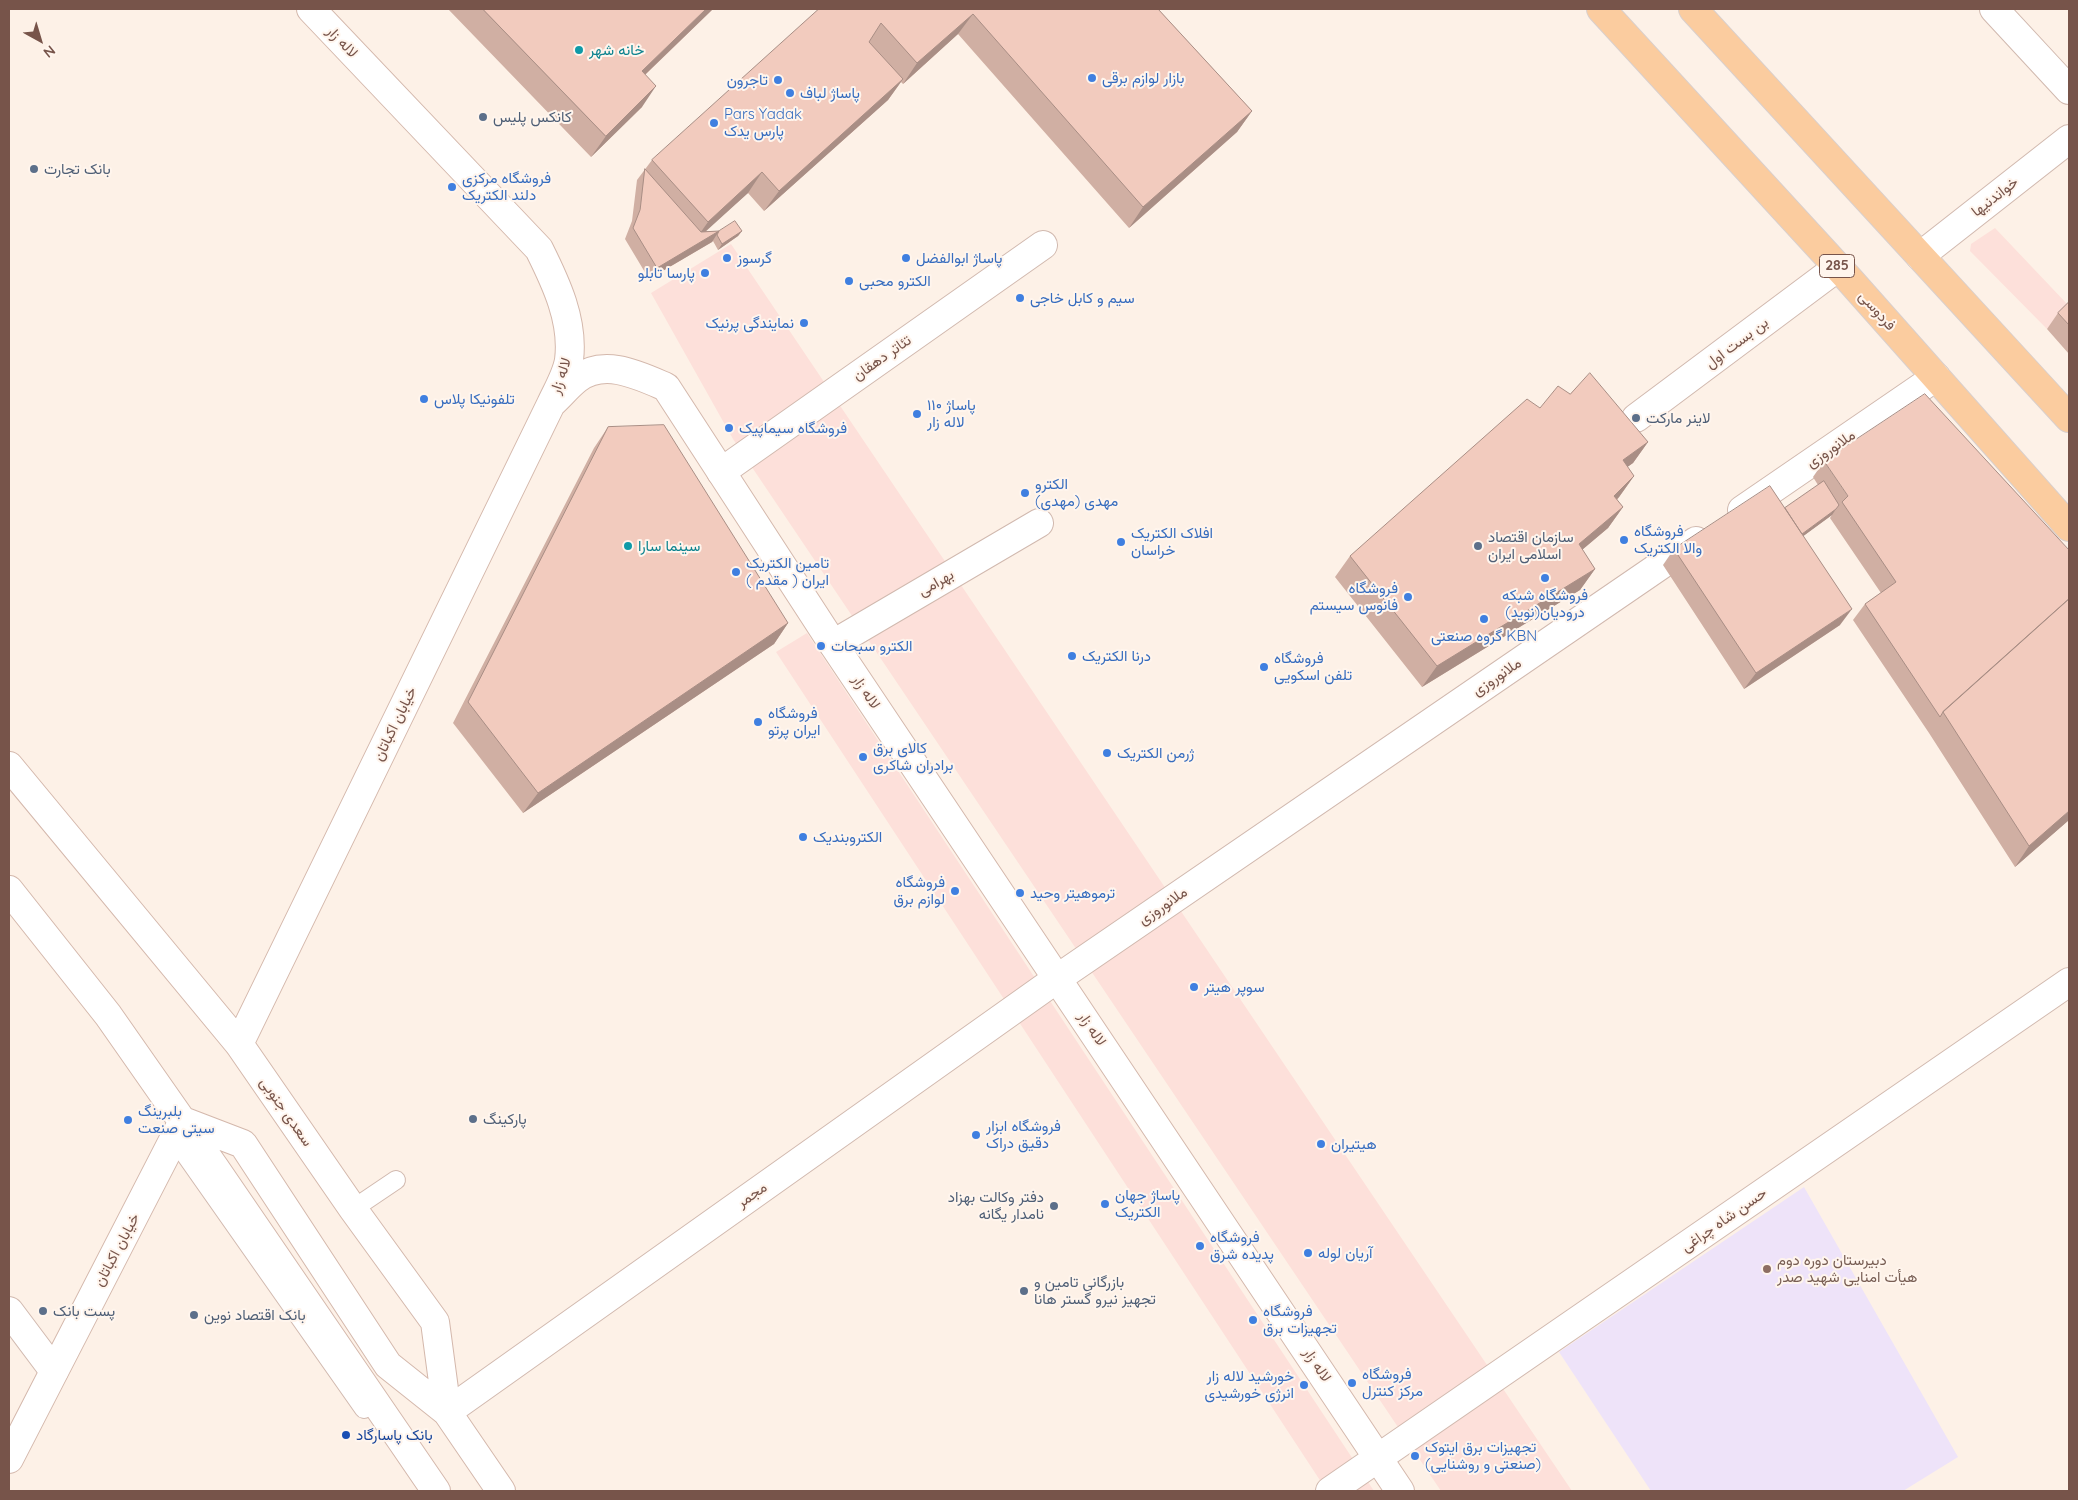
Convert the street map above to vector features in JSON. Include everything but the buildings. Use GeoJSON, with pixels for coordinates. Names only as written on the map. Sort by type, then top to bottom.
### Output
{"type":"FeatureCollection","features":[{"type":"Feature","properties":{"kind":"main road","name":"لاله زار"},"geometry":{"type":"LineString","coordinates":[[311,9],[539,249],[555,281],[569,328],[569,362],[551,404]]}},
{"type":"Feature","properties":{"kind":"main road","name":"فردوسی"},"geometry":{"type":"LineString","coordinates":[[1601,9],[1838,267],[2069,527]]}},
{"type":"Feature","properties":{"kind":"main road"},"geometry":{"type":"LineString","coordinates":[[1693,9],[2069,418]]}},
{"type":"Feature","properties":{"kind":"main road"},"geometry":{"type":"LineString","coordinates":[[1994,9],[2069,90]]}},
{"type":"Feature","properties":{"kind":"main road","name":"خواندنیها"},"geometry":{"type":"LineString","coordinates":[[1920,256],[2069,139]]}},
{"type":"Feature","properties":{"kind":"main road","name":"تئاتر دهقان"},"geometry":{"type":"LineString","coordinates":[[721,472],[1042,245]]}},
{"type":"Feature","properties":{"kind":"main road","name":"بن بست اول"},"geometry":{"type":"LineString","coordinates":[[1636,418],[1838,267]]}},
{"type":"Feature","properties":{"kind":"main road","name":"لاله زار"},"geometry":{"type":"LineString","coordinates":[[551,404],[578,378],[602,369],[630,371],[666,387],[833,644],[1400,1491]]}},
{"type":"Feature","properties":{"kind":"main road","name":"ملانوروزی"},"geometry":{"type":"LineString","coordinates":[[1058,978],[1936,377]]}},
{"type":"Feature","properties":{"kind":"main road","name":"خیابان اکباتان"},"geometry":{"type":"LineString","coordinates":[[239,1044],[551,404]]}},
{"type":"Feature","properties":{"kind":"main road","name":"بهرامی"},"geometry":{"type":"LineString","coordinates":[[833,644],[1040,523]]}},
{"type":"Feature","properties":{"kind":"main road","name":"سعدی جنوبی"},"geometry":{"type":"LineString","coordinates":[[9,766],[239,1044],[353,1209],[435,1322],[447,1412],[500,1491]]}},
{"type":"Feature","properties":{"kind":"main road"},"geometry":{"type":"LineString","coordinates":[[9,890],[108,1015],[179,1130],[436,1491]]}},
{"type":"Feature","properties":{"kind":"main road","name":"مجمر"},"geometry":{"type":"LineString","coordinates":[[447,1412],[1058,978]]}},
{"type":"Feature","properties":{"kind":"main road","name":"حسن شاه چراغی"},"geometry":{"type":"LineString","coordinates":[[1330,1491],[2069,982]]}},
{"type":"Feature","properties":{"kind":"main road","name":"خیابان اکباتان"},"geometry":{"type":"LineString","coordinates":[[9,1459],[179,1130]]}},
{"type":"Feature","properties":{"kind":"main road"},"geometry":{"type":"LineString","coordinates":[[179,1130],[244,1144],[388,1365],[447,1412]]}},
{"type":"Feature","properties":{"kind":"main road"},"geometry":{"type":"LineString","coordinates":[[9,1311],[54,1371]]}},
{"type":"Feature","properties":{"kind":"lane"},"geometry":{"type":"LineString","coordinates":[[179,1130],[421,1491]]}},
{"type":"Feature","properties":{"kind":"lane"},"geometry":{"type":"LineString","coordinates":[[353,1209],[396,1180]]}},
{"type":"Feature","properties":{"kind":"shaded area"},"geometry":{"type":"Polygon","coordinates":[[[1995,228],[2069,306],[2069,309],[2047,329],[1970,251],[1971,244],[1995,228]]]}},
{"type":"Feature","properties":{"kind":"shaded area"},"geometry":{"type":"Polygon","coordinates":[[[731,244],[1572,1491],[1441,1491],[733,439],[651,293],[731,244]]]}},
{"type":"Feature","properties":{"kind":"shaded area"},"geometry":{"type":"Polygon","coordinates":[[[807,633],[1374,1491],[1327,1491],[776,652],[807,633]]]}},
{"type":"Feature","properties":{"kind":"shaded area","name":"دبیرستان دوره دوم هیأت امنایی شهید صدر"},"geometry":{"type":"Polygon","coordinates":[[[1804,1187],[1958,1457],[1903,1491],[1651,1491],[1559,1352],[1804,1187]]]}},
{"type":"Feature","properties":{"kind":"place","name":"خانه شهر"},"geometry":{"type":"Point","coordinates":[579,50]}},
{"type":"Feature","properties":{"kind":"place","name":"بازار لوازم برقی"},"geometry":{"type":"Point","coordinates":[1092,78]}},
{"type":"Feature","properties":{"kind":"place","name":"تاجرون"},"geometry":{"type":"Point","coordinates":[778,80]}},
{"type":"Feature","properties":{"kind":"place","name":"پاساژ لباف"},"geometry":{"type":"Point","coordinates":[790,93]}},
{"type":"Feature","properties":{"kind":"place","name":"کانکس پلیس"},"geometry":{"type":"Point","coordinates":[483,117]}},
{"type":"Feature","properties":{"kind":"place","name":"Pars Yadak پارس یدک"},"geometry":{"type":"Point","coordinates":[714,123]}},
{"type":"Feature","properties":{"kind":"place","name":"بانک تجارت"},"geometry":{"type":"Point","coordinates":[34,169]}},
{"type":"Feature","properties":{"kind":"place","name":"فروشگاه مرکزی دلند الکتریک"},"geometry":{"type":"Point","coordinates":[452,187]}},
{"type":"Feature","properties":{"kind":"place","name":"گرسوز"},"geometry":{"type":"Point","coordinates":[727,258]}},
{"type":"Feature","properties":{"kind":"place","name":"پاساژ ابوالفضل"},"geometry":{"type":"Point","coordinates":[906,258]}},
{"type":"Feature","properties":{"kind":"place","name":"پارسا تابلو"},"geometry":{"type":"Point","coordinates":[705,273]}},
{"type":"Feature","properties":{"kind":"place","name":"الکترو محبی"},"geometry":{"type":"Point","coordinates":[849,281]}},
{"type":"Feature","properties":{"kind":"place","name":"سیم و کابل خاجی"},"geometry":{"type":"Point","coordinates":[1020,298]}},
{"type":"Feature","properties":{"kind":"place","name":"نمایندگی پرنیک"},"geometry":{"type":"Point","coordinates":[804,323]}},
{"type":"Feature","properties":{"kind":"place","name":"تلفونیکا پلاس"},"geometry":{"type":"Point","coordinates":[424,399]}},
{"type":"Feature","properties":{"kind":"place","name":"پاساژ ۱۱۰ لاله زار"},"geometry":{"type":"Point","coordinates":[917,414]}},
{"type":"Feature","properties":{"kind":"place","name":"لاینر مارکت"},"geometry":{"type":"Point","coordinates":[1636,418]}},
{"type":"Feature","properties":{"kind":"place","name":"فروشگاه سیماپیک"},"geometry":{"type":"Point","coordinates":[729,428]}},
{"type":"Feature","properties":{"kind":"place","name":"الکترو مهدی (مهدی)"},"geometry":{"type":"Point","coordinates":[1025,493]}},
{"type":"Feature","properties":{"kind":"place","name":"فروشگاه والا الکتریک"},"geometry":{"type":"Point","coordinates":[1624,540]}},
{"type":"Feature","properties":{"kind":"place","name":"افلاک الکتریک خراسان"},"geometry":{"type":"Point","coordinates":[1121,542]}},
{"type":"Feature","properties":{"kind":"place","name":"سینما سارا"},"geometry":{"type":"Point","coordinates":[628,546]}},
{"type":"Feature","properties":{"kind":"place","name":"سازمان اقتصاد اسلامی ایران"},"geometry":{"type":"Point","coordinates":[1478,546]}},
{"type":"Feature","properties":{"kind":"place","name":"تامین الکتریک ایران ( مقدم )"},"geometry":{"type":"Point","coordinates":[736,572]}},
{"type":"Feature","properties":{"kind":"place","name":"فروشگاه شبکه درودیان(نوید)"},"geometry":{"type":"Point","coordinates":[1545,578]}},
{"type":"Feature","properties":{"kind":"place","name":"فروشگاه فانوس سیستم"},"geometry":{"type":"Point","coordinates":[1408,597]}},
{"type":"Feature","properties":{"kind":"place","name":"گروه صنعتی KBN"},"geometry":{"type":"Point","coordinates":[1484,619]}},
{"type":"Feature","properties":{"kind":"place","name":"الکترو سبحات"},"geometry":{"type":"Point","coordinates":[821,646]}},
{"type":"Feature","properties":{"kind":"place","name":"درنا الکتریک"},"geometry":{"type":"Point","coordinates":[1072,656]}},
{"type":"Feature","properties":{"kind":"place","name":"فروشگاه تلفن اسکویی"},"geometry":{"type":"Point","coordinates":[1264,667]}},
{"type":"Feature","properties":{"kind":"place","name":"فروشگاه ایران پرتو"},"geometry":{"type":"Point","coordinates":[758,722]}},
{"type":"Feature","properties":{"kind":"place","name":"ژرمن الکتریک"},"geometry":{"type":"Point","coordinates":[1107,753]}},
{"type":"Feature","properties":{"kind":"place","name":"کالای برق برادران شاکری"},"geometry":{"type":"Point","coordinates":[863,757]}},
{"type":"Feature","properties":{"kind":"place","name":"الکتروبندیک"},"geometry":{"type":"Point","coordinates":[803,837]}},
{"type":"Feature","properties":{"kind":"place","name":"فروشگاه لوازم برق"},"geometry":{"type":"Point","coordinates":[955,891]}},
{"type":"Feature","properties":{"kind":"place","name":"ترموهیتر وحید"},"geometry":{"type":"Point","coordinates":[1020,893]}},
{"type":"Feature","properties":{"kind":"place","name":"سوپر هیتر"},"geometry":{"type":"Point","coordinates":[1194,987]}},
{"type":"Feature","properties":{"kind":"place","name":"پارکینگ"},"geometry":{"type":"Point","coordinates":[473,1119]}},
{"type":"Feature","properties":{"kind":"place","name":"بلبرینگ سیتی صنعت"},"geometry":{"type":"Point","coordinates":[128,1120]}},
{"type":"Feature","properties":{"kind":"place","name":"فروشگاه ابزار دقیق دراک"},"geometry":{"type":"Point","coordinates":[976,1135]}},
{"type":"Feature","properties":{"kind":"place","name":"هیتیران"},"geometry":{"type":"Point","coordinates":[1321,1144]}},
{"type":"Feature","properties":{"kind":"place","name":"پاساژ جهان الکتریک"},"geometry":{"type":"Point","coordinates":[1105,1204]}},
{"type":"Feature","properties":{"kind":"place","name":"دفتر وکالت بهزاد نامدار یگانه"},"geometry":{"type":"Point","coordinates":[1054,1206]}},
{"type":"Feature","properties":{"kind":"place","name":"فروشگاه پدیده شرق"},"geometry":{"type":"Point","coordinates":[1200,1246]}},
{"type":"Feature","properties":{"kind":"place","name":"آریان لوله"},"geometry":{"type":"Point","coordinates":[1308,1253]}},
{"type":"Feature","properties":{"kind":"place","name":"دبیرستان دوره دوم هیأت امنایی شهید صدر"},"geometry":{"type":"Point","coordinates":[1767,1269]}},
{"type":"Feature","properties":{"kind":"place","name":"بازرگانی تامین و تجهیز نیرو گستر هانا"},"geometry":{"type":"Point","coordinates":[1024,1291]}},
{"type":"Feature","properties":{"kind":"place","name":"پست بانک"},"geometry":{"type":"Point","coordinates":[43,1311]}},
{"type":"Feature","properties":{"kind":"place","name":"بانک اقتصاد نوین"},"geometry":{"type":"Point","coordinates":[194,1315]}},
{"type":"Feature","properties":{"kind":"place","name":"فروشگاه تجهیزات برق"},"geometry":{"type":"Point","coordinates":[1253,1320]}},
{"type":"Feature","properties":{"kind":"place","name":"فروشگاه مرکز کنترل"},"geometry":{"type":"Point","coordinates":[1352,1383]}},
{"type":"Feature","properties":{"kind":"place","name":"خورشید لاله زار انرژی خورشیدی"},"geometry":{"type":"Point","coordinates":[1304,1385]}},
{"type":"Feature","properties":{"kind":"place","name":"بانک پاسارگاد"},"geometry":{"type":"Point","coordinates":[346,1435]}},
{"type":"Feature","properties":{"kind":"place","name":"تجهیزات برق ایتوک (صنعتی و روشنایی)"},"geometry":{"type":"Point","coordinates":[1415,1456]}}]}
